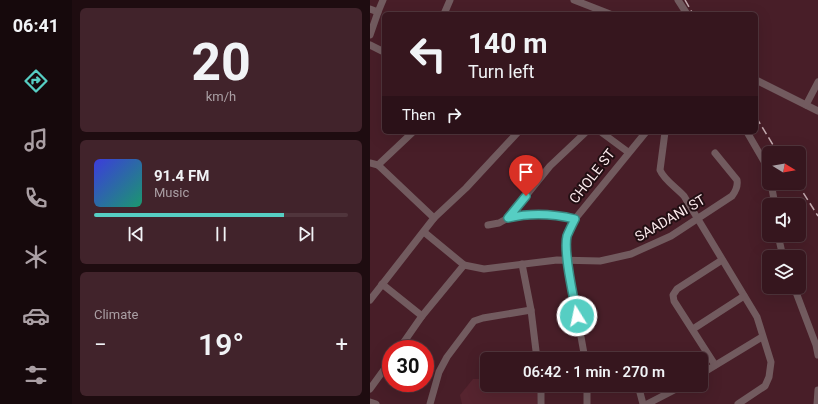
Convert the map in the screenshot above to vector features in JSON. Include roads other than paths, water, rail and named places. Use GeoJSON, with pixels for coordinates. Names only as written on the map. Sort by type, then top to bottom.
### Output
{"type":"FeatureCollection","features":[{"type":"Feature","properties":{"kind":"street"},"geometry":{"type":"LineString","coordinates":[[370,35],[383,0]]}},
{"type":"Feature","properties":{"kind":"street"},"geometry":{"type":"LineString","coordinates":[[445,12],[450,0]]}},
{"type":"Feature","properties":{"kind":"street"},"geometry":{"type":"LineString","coordinates":[[574,0],[587,2],[605,12]]}},
{"type":"Feature","properties":{"kind":"street"},"geometry":{"type":"LineString","coordinates":[[678,0],[686,12]]}},
{"type":"Feature","properties":{"kind":"street"},"geometry":{"type":"LineString","coordinates":[[370,9],[378,12]]}},
{"type":"Feature","properties":{"kind":"street"},"geometry":{"type":"LineString","coordinates":[[370,45],[382,51]]}},
{"type":"Feature","properties":{"kind":"street"},"geometry":{"type":"LineString","coordinates":[[758,81],[818,111]]}},
{"type":"Feature","properties":{"kind":"street"},"geometry":{"type":"LineString","coordinates":[[806,105],[818,82]]}},
{"type":"Feature","properties":{"kind":"street"},"geometry":{"type":"LineString","coordinates":[[378,165],[411,134]]}},
{"type":"Feature","properties":{"kind":"street"},"geometry":{"type":"LineString","coordinates":[[510,134],[513,138]]}},
{"type":"Feature","properties":{"kind":"street"},"geometry":{"type":"LineString","coordinates":[[370,300],[434,218],[466,188],[516,134]]}},
{"type":"Feature","properties":{"kind":"street"},"geometry":{"type":"LineString","coordinates":[[508,218],[550,166],[584,134]]}},
{"type":"Feature","properties":{"kind":"street"},"geometry":{"type":"LineString","coordinates":[[604,134],[628,152]]}},
{"type":"Feature","properties":{"kind":"street","name":"CHOLE ST"},"geometry":{"type":"LineString","coordinates":[[584,352],[567,259],[567,237],[575,219],[644,134]]}},
{"type":"Feature","properties":{"kind":"street"},"geometry":{"type":"LineString","coordinates":[[665,134],[660,170],[665,178],[684,196],[744,296],[756,317],[770,362],[770,377],[764,386],[738,404]]}},
{"type":"Feature","properties":{"kind":"street"},"geometry":{"type":"LineString","coordinates":[[748,134],[762,158]]}},
{"type":"Feature","properties":{"kind":"street","name":"SAADANI ST"},"geometry":{"type":"LineString","coordinates":[[464,265],[484,269],[567,259],[600,261],[631,254],[671,236],[732,196],[737,187],[737,180],[715,153]]}},
{"type":"Feature","properties":{"kind":"street"},"geometry":{"type":"LineString","coordinates":[[370,163],[378,165],[434,218]]}},
{"type":"Feature","properties":{"kind":"street"},"geometry":{"type":"LineString","coordinates":[[488,225],[499,223],[516,216],[538,215],[575,219]]}},
{"type":"Feature","properties":{"kind":"street"},"geometry":{"type":"LineString","coordinates":[[405,340],[422,316],[464,265],[424,232]]}},
{"type":"Feature","properties":{"kind":"street"},"geometry":{"type":"LineString","coordinates":[[715,365],[674,301],[673,295],[677,289],[722,260]]}},
{"type":"Feature","properties":{"kind":"street"},"geometry":{"type":"LineString","coordinates":[[522,264],[531,310],[536,352]]}},
{"type":"Feature","properties":{"kind":"street"},"geometry":{"type":"LineString","coordinates":[[382,284],[422,316]]}},
{"type":"Feature","properties":{"kind":"street"},"geometry":{"type":"LineString","coordinates":[[797,294],[816,345],[818,355]]}},
{"type":"Feature","properties":{"kind":"street"},"geometry":{"type":"LineString","coordinates":[[693,329],[744,296]]}},
{"type":"Feature","properties":{"kind":"street"},"geometry":{"type":"LineString","coordinates":[[430,404],[439,372],[447,357],[474,321],[483,318],[531,310]]}},
{"type":"Feature","properties":{"kind":"street"},"geometry":{"type":"LineString","coordinates":[[708,370],[762,337]]}},
{"type":"Feature","properties":{"kind":"street"},"geometry":{"type":"LineString","coordinates":[[370,389],[382,372]]}},
{"type":"Feature","properties":{"kind":"street"},"geometry":{"type":"LineString","coordinates":[[817,404],[818,390]]}},
{"type":"Feature","properties":{"kind":"street"},"geometry":{"type":"LineString","coordinates":[[541,392],[541,404]]}},
{"type":"Feature","properties":{"kind":"street"},"geometry":{"type":"LineString","coordinates":[[587,392],[587,404]]}},
{"type":"Feature","properties":{"kind":"street"},"geometry":{"type":"LineString","coordinates":[[640,392],[643,404]]}},
{"type":"Feature","properties":{"kind":"street"},"geometry":{"type":"LineString","coordinates":[[647,404],[670,392]]}},
{"type":"Feature","properties":{"kind":"street"},"geometry":{"type":"LineString","coordinates":[[370,402],[376,404]]}},
{"type":"Feature","properties":{"kind":"railway"},"geometry":{"type":"LineString","coordinates":[[685,0],[692,12]]}},
{"type":"Feature","properties":{"kind":"railway"},"geometry":{"type":"LineString","coordinates":[[758,120],[774,146]]}},
{"type":"Feature","properties":{"kind":"railway"},"geometry":{"type":"LineString","coordinates":[[801,190],[818,216]]}}]}
